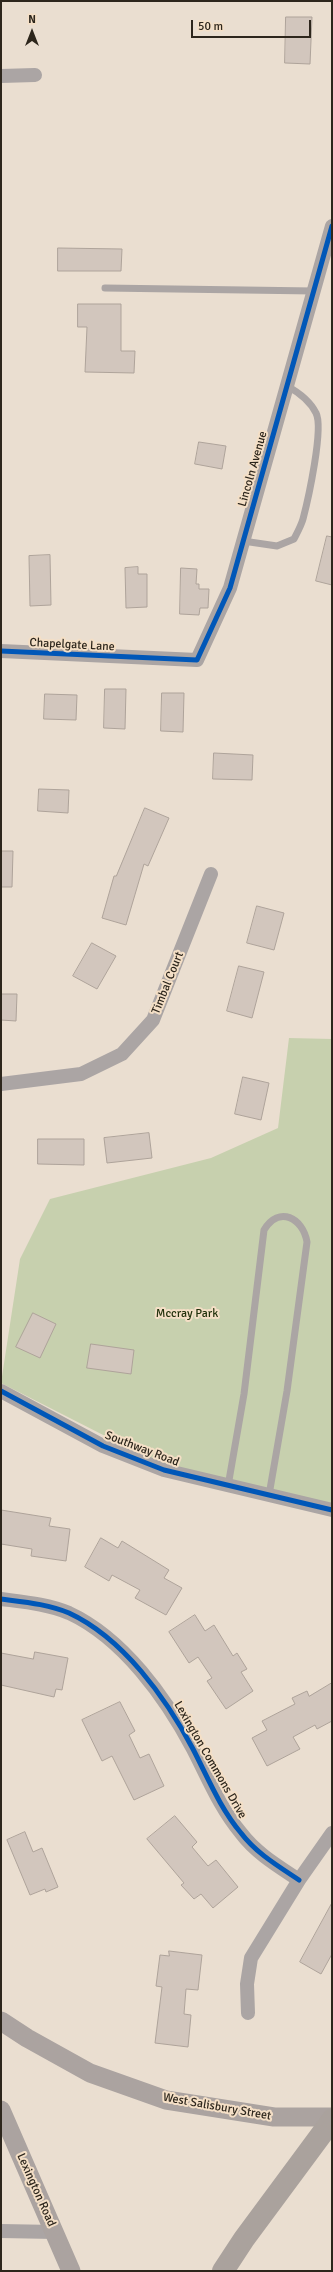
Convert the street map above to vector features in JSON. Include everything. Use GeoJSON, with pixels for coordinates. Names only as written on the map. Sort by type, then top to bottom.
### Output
{"type":"FeatureCollection","features":[{"type":"Feature","properties":{"kind":"highway"},"geometry":{"type":"LineString","coordinates":[[223,2271],[244,2239],[332,2119]]}},
{"type":"Feature","properties":{"kind":"main road","name":"West Salisbury Street"},"geometry":{"type":"LineString","coordinates":[[1,2021],[27,2038],[90,2073],[166,2100],[274,2117],[332,2119]]}},
{"type":"Feature","properties":{"kind":"main road","name":"Lexington Road"},"geometry":{"type":"LineString","coordinates":[[1,2110],[55,2232],[70,2271]]}},
{"type":"Feature","properties":{"kind":"street"},"geometry":{"type":"LineString","coordinates":[[1,76],[35,75]]}},
{"type":"Feature","properties":{"kind":"street","name":"Lincoln Avenue"},"geometry":{"type":"LineString","coordinates":[[142,658],[197,660],[230,588],[332,226]]}},
{"type":"Feature","properties":{"kind":"street","name":"Chapelgate Lane"},"geometry":{"type":"LineString","coordinates":[[1,651],[142,658]]}},
{"type":"Feature","properties":{"kind":"street","name":"Timbal Court"},"geometry":{"type":"LineString","coordinates":[[1,1084],[81,1074],[122,1054],[153,1020],[211,874]]}},
{"type":"Feature","properties":{"kind":"street","name":"Southway Road"},"geometry":{"type":"LineString","coordinates":[[1,1392],[110,1449],[164,1470],[332,1510]]}},
{"type":"Feature","properties":{"kind":"street","name":"Lexington Commons Drive"},"geometry":{"type":"LineString","coordinates":[[1,1599],[34,1603],[68,1613],[100,1631],[141,1672],[173,1712],[219,1802],[241,1834],[264,1857],[299,1880]]}},
{"type":"Feature","properties":{"kind":"street"},"geometry":{"type":"LineString","coordinates":[[248,2012],[247,1984],[251,1958],[299,1880],[332,1833]]}},
{"type":"Feature","properties":{"kind":"street"},"geometry":{"type":"LineString","coordinates":[[1,2231],[55,2232]]}},
{"type":"Feature","properties":{"kind":"lane"},"geometry":{"type":"LineString","coordinates":[[105,288],[314,291]]}},
{"type":"Feature","properties":{"kind":"lane"},"geometry":{"type":"LineString","coordinates":[[243,541],[277,546],[294,539],[302,520],[318,445],[319,420],[316,412],[306,400],[287,386]]}},
{"type":"Feature","properties":{"kind":"lane"},"geometry":{"type":"LineString","coordinates":[[228,1486],[244,1394],[264,1230],[274,1218],[284,1216],[301,1225],[306,1232],[307,1242],[287,1391],[269,1495]]}},
{"type":"Feature","properties":{"kind":"green space","name":"Mccray Park"},"geometry":{"type":"Polygon","coordinates":[[[289,1038],[332,1039],[332,1506],[168,1468],[1,1383],[20,1259],[50,1199],[211,1158],[278,1128],[289,1038]]]}},
{"type":"Feature","properties":{"kind":"building"},"geometry":{"type":"Polygon","coordinates":[[[286,17],[312,17],[310,64],[285,63],[286,17]]]}},
{"type":"Feature","properties":{"kind":"building"},"geometry":{"type":"Polygon","coordinates":[[[58,248],[122,249],[121,271],[58,271],[58,248]]]}},
{"type":"Feature","properties":{"kind":"building"},"geometry":{"type":"Polygon","coordinates":[[[78,304],[121,304],[121,351],[135,351],[134,373],[85,372],[87,327],[78,327],[78,304]]]}},
{"type":"Feature","properties":{"kind":"building"},"geometry":{"type":"Polygon","coordinates":[[[199,442],[226,446],[222,469],[195,464],[199,442]]]}},
{"type":"Feature","properties":{"kind":"building"},"geometry":{"type":"Polygon","coordinates":[[[327,536],[332,537],[332,585],[316,581],[327,536]]]}},
{"type":"Feature","properties":{"kind":"building"},"geometry":{"type":"Polygon","coordinates":[[[50,555],[51,605],[30,606],[29,556],[50,555]]]}},
{"type":"Feature","properties":{"kind":"building"},"geometry":{"type":"Polygon","coordinates":[[[138,567],[138,574],[147,574],[147,607],[126,608],[125,568],[138,567]]]}},
{"type":"Feature","properties":{"kind":"building"},"geometry":{"type":"Polygon","coordinates":[[[181,568],[197,569],[196,584],[199,584],[199,589],[209,589],[208,608],[200,608],[199,615],[180,614],[181,568]]]}},
{"type":"Feature","properties":{"kind":"building"},"geometry":{"type":"Polygon","coordinates":[[[105,689],[126,689],[125,729],[104,728],[105,689]]]}},
{"type":"Feature","properties":{"kind":"building"},"geometry":{"type":"Polygon","coordinates":[[[162,693],[184,693],[183,732],[161,731],[162,693]]]}},
{"type":"Feature","properties":{"kind":"building"},"geometry":{"type":"Polygon","coordinates":[[[45,694],[77,695],[76,720],[44,719],[45,694]]]}},
{"type":"Feature","properties":{"kind":"building"},"geometry":{"type":"Polygon","coordinates":[[[214,753],[253,755],[252,780],[213,779],[214,753]]]}},
{"type":"Feature","properties":{"kind":"building"},"geometry":{"type":"Polygon","coordinates":[[[39,789],[69,790],[68,813],[38,811],[39,789]]]}},
{"type":"Feature","properties":{"kind":"building"},"geometry":{"type":"Polygon","coordinates":[[[145,808],[169,818],[148,866],[144,864],[126,925],[102,918],[114,876],[116,876],[145,808]]]}},
{"type":"Feature","properties":{"kind":"building"},"geometry":{"type":"Polygon","coordinates":[[[1,851],[13,851],[12,887],[1,887],[1,851]]]}},
{"type":"Feature","properties":{"kind":"building"},"geometry":{"type":"Polygon","coordinates":[[[257,906],[284,913],[274,950],[247,943],[257,906]]]}},
{"type":"Feature","properties":{"kind":"building"},"geometry":{"type":"Polygon","coordinates":[[[92,943],[116,956],[97,989],[73,976],[92,943]]]}},
{"type":"Feature","properties":{"kind":"building"},"geometry":{"type":"Polygon","coordinates":[[[239,966],[264,972],[252,1018],[227,1011],[239,966]]]}},
{"type":"Feature","properties":{"kind":"building"},"geometry":{"type":"Polygon","coordinates":[[[1,994],[17,994],[16,1021],[1,1020],[1,994]]]}},
{"type":"Feature","properties":{"kind":"building"},"geometry":{"type":"Polygon","coordinates":[[[243,1077],[269,1083],[261,1120],[235,1114],[243,1077]]]}},
{"type":"Feature","properties":{"kind":"building"},"geometry":{"type":"Polygon","coordinates":[[[149,1133],[152,1158],[107,1163],[104,1138],[149,1133]]]}},
{"type":"Feature","properties":{"kind":"building"},"geometry":{"type":"Polygon","coordinates":[[[38,1139],[84,1139],[84,1165],[38,1164],[38,1139]]]}},
{"type":"Feature","properties":{"kind":"building"},"geometry":{"type":"Polygon","coordinates":[[[33,1313],[56,1324],[40,1358],[16,1347],[33,1313]]]}},
{"type":"Feature","properties":{"kind":"building"},"geometry":{"type":"Polygon","coordinates":[[[91,1344],[134,1350],[131,1374],[87,1368],[91,1344]]]}},
{"type":"Feature","properties":{"kind":"building"},"geometry":{"type":"Polygon","coordinates":[[[1,1510],[51,1518],[49,1526],[70,1529],[66,1561],[31,1556],[32,1549],[1,1544],[1,1510]]]}},
{"type":"Feature","properties":{"kind":"building"},"geometry":{"type":"Polygon","coordinates":[[[101,1538],[118,1548],[122,1541],[169,1570],[164,1578],[182,1588],[166,1615],[135,1598],[140,1590],[112,1575],[109,1581],[85,1567],[101,1538]]]}},
{"type":"Feature","properties":{"kind":"building"},"geometry":{"type":"Polygon","coordinates":[[[195,1615],[205,1631],[214,1625],[233,1656],[237,1653],[247,1669],[241,1672],[253,1691],[226,1709],[207,1681],[212,1678],[198,1657],[189,1663],[169,1632],[195,1615]]]}},
{"type":"Feature","properties":{"kind":"building"},"geometry":{"type":"Polygon","coordinates":[[[35,1652],[68,1658],[62,1690],[56,1689],[54,1697],[1,1685],[1,1653],[33,1659],[35,1652]]]}},
{"type":"Feature","properties":{"kind":"building"},"geometry":{"type":"Polygon","coordinates":[[[332,1683],[332,1721],[317,1729],[315,1725],[293,1737],[300,1749],[267,1766],[252,1738],[267,1730],[262,1721],[295,1704],[292,1698],[307,1691],[309,1696],[332,1683]]]}},
{"type":"Feature","properties":{"kind":"building"},"geometry":{"type":"Polygon","coordinates":[[[120,1702],[135,1731],[129,1735],[140,1758],[149,1754],[164,1786],[134,1800],[112,1756],[102,1761],[82,1720],[120,1702]]]}},
{"type":"Feature","properties":{"kind":"building"},"geometry":{"type":"Polygon","coordinates":[[[175,1816],[197,1842],[192,1847],[208,1866],[216,1860],[238,1887],[213,1908],[201,1894],[194,1899],[181,1885],[184,1883],[147,1839],[175,1816]]]}},
{"type":"Feature","properties":{"kind":"building"},"geometry":{"type":"Polygon","coordinates":[[[25,1832],[33,1852],[42,1848],[58,1887],[46,1892],[45,1889],[30,1895],[7,1840],[25,1832]]]}},
{"type":"Feature","properties":{"kind":"building"},"geometry":{"type":"Polygon","coordinates":[[[332,1903],[332,1954],[321,1974],[300,1962],[332,1903]]]}},
{"type":"Feature","properties":{"kind":"building"},"geometry":{"type":"Polygon","coordinates":[[[169,1951],[202,1955],[198,1990],[186,1989],[184,2014],[191,2015],[188,2047],[155,2043],[162,1987],[156,1986],[160,1955],[169,1956],[169,1951]]]}},
{"type":"Feature","properties":{"kind":"cycle path"},"geometry":{"type":"LineString","coordinates":[[1,651],[197,660],[230,588],[332,226]]}},
{"type":"Feature","properties":{"kind":"cycle path"},"geometry":{"type":"LineString","coordinates":[[1,1391],[103,1446],[164,1470],[332,1510]]}},
{"type":"Feature","properties":{"kind":"cycle path"},"geometry":{"type":"LineString","coordinates":[[1,1599],[44,1605],[69,1613],[89,1624],[125,1654],[141,1671],[170,1710],[193,1749],[221,1803],[247,1840],[260,1853],[299,1880]]}}]}
